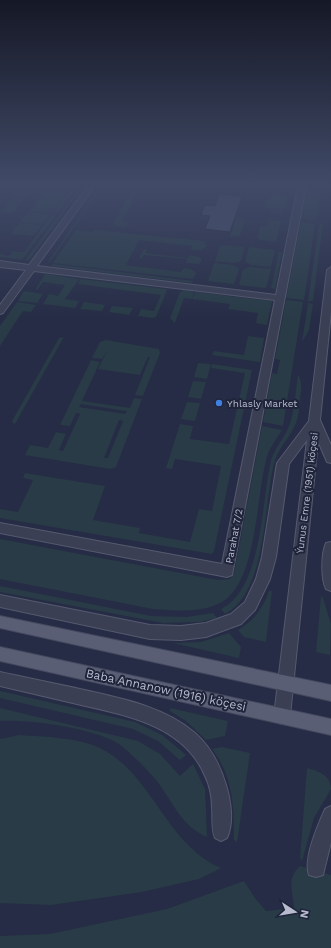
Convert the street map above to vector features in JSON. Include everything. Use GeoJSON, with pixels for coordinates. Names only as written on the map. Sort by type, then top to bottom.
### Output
{"type":"FeatureCollection","features":[{"type":"Feature","properties":{"kind":"main road"},"geometry":{"type":"LineString","coordinates":[[0,622],[331,693]]}},
{"type":"Feature","properties":{"kind":"main road","name":"Baba Annanow (1916) köçesi"},"geometry":{"type":"LineString","coordinates":[[0,654],[331,727]]}},
{"type":"Feature","properties":{"kind":"street"},"geometry":{"type":"LineString","coordinates":[[0,312],[59,230]]}},
{"type":"Feature","properties":{"kind":"street","name":"Parahat 7/2"},"geometry":{"type":"LineString","coordinates":[[0,528],[227,571],[293,230]]}},
{"type":"Feature","properties":{"kind":"street"},"geometry":{"type":"LineString","coordinates":[[0,264],[280,298]]}},
{"type":"Feature","properties":{"kind":"street","name":"Ýunus Emre (1951) köçesi"},"geometry":{"type":"LineString","coordinates":[[282,716],[331,270]]}},
{"type":"Feature","properties":{"kind":"street"},"geometry":{"type":"LineString","coordinates":[[0,602],[150,632],[181,633],[206,630],[236,619],[250,606],[263,579],[269,557],[283,463],[315,421],[331,459]]}},
{"type":"Feature","properties":{"kind":"street"},"geometry":{"type":"LineString","coordinates":[[331,547],[331,585]]}},
{"type":"Feature","properties":{"kind":"street"},"geometry":{"type":"LineString","coordinates":[[0,679],[130,708],[159,719],[174,728],[194,744],[214,773],[220,797],[221,832]]}},
{"type":"Feature","properties":{"kind":"street"},"geometry":{"type":"LineString","coordinates":[[316,868],[321,844],[331,815]]}},
{"type":"Feature","properties":{"kind":"shaded area"},"geometry":{"type":"Polygon","coordinates":[[[13,230],[38,230],[34,236],[10,234],[13,230]]]}},
{"type":"Feature","properties":{"kind":"shaded area"},"geometry":{"type":"Polygon","coordinates":[[[40,230],[44,230],[22,260],[0,257],[0,253],[7,256],[11,255],[12,251],[24,252],[40,230]]]}},
{"type":"Feature","properties":{"kind":"shaded area"},"geometry":{"type":"Polygon","coordinates":[[[47,230],[51,230],[29,260],[25,260],[47,230]]]}},
{"type":"Feature","properties":{"kind":"shaded area"},"geometry":{"type":"Polygon","coordinates":[[[70,230],[72,230],[50,262],[48,262],[70,230]]]}},
{"type":"Feature","properties":{"kind":"shaded area"},"geometry":{"type":"Polygon","coordinates":[[[76,230],[93,232],[97,230],[203,241],[207,245],[202,249],[191,250],[192,246],[139,240],[126,265],[181,272],[184,268],[191,269],[196,273],[193,279],[53,263],[76,230]]]}},
{"type":"Feature","properties":{"kind":"shaded area"},"geometry":{"type":"Polygon","coordinates":[[[232,230],[242,230],[240,236],[230,237],[232,230]]]}},
{"type":"Feature","properties":{"kind":"shaded area"},"geometry":{"type":"Polygon","coordinates":[[[259,230],[279,230],[276,242],[257,238],[259,230]]]}},
{"type":"Feature","properties":{"kind":"shaded area"},"geometry":{"type":"Polygon","coordinates":[[[299,230],[314,230],[304,300],[286,298],[299,230]]]}},
{"type":"Feature","properties":{"kind":"shaded area"},"geometry":{"type":"Polygon","coordinates":[[[318,230],[322,230],[313,301],[308,301],[318,230]]]}},
{"type":"Feature","properties":{"kind":"shaded area"},"geometry":{"type":"Polygon","coordinates":[[[220,246],[245,247],[241,261],[234,263],[215,261],[220,246]]]}},
{"type":"Feature","properties":{"kind":"shaded area"},"geometry":{"type":"Polygon","coordinates":[[[249,247],[275,250],[271,267],[251,265],[245,261],[249,247]]]}},
{"type":"Feature","properties":{"kind":"shaded area"},"geometry":{"type":"Polygon","coordinates":[[[144,249],[147,249],[145,253],[188,258],[189,255],[200,257],[202,260],[199,264],[186,263],[187,259],[144,255],[142,258],[139,258],[144,249]]]}},
{"type":"Feature","properties":{"kind":"shaded area"},"geometry":{"type":"Polygon","coordinates":[[[279,251],[282,253],[275,289],[271,288],[279,251]]]}},
{"type":"Feature","properties":{"kind":"shaded area"},"geometry":{"type":"Polygon","coordinates":[[[214,263],[233,265],[239,269],[234,284],[208,281],[214,263]]]}},
{"type":"Feature","properties":{"kind":"shaded area"},"geometry":{"type":"Polygon","coordinates":[[[53,264],[193,281],[192,283],[51,266],[53,264]]]}},
{"type":"Feature","properties":{"kind":"shaded area"},"geometry":{"type":"Polygon","coordinates":[[[250,267],[271,269],[266,288],[239,285],[243,270],[250,267]]]}},
{"type":"Feature","properties":{"kind":"shaded area"},"geometry":{"type":"Polygon","coordinates":[[[45,274],[79,279],[65,299],[79,301],[75,308],[43,304],[49,294],[58,296],[65,285],[43,282],[38,289],[35,290],[45,274]]]}},
{"type":"Feature","properties":{"kind":"shaded area"},"geometry":{"type":"Polygon","coordinates":[[[81,279],[167,290],[156,317],[153,318],[138,316],[141,309],[154,311],[161,295],[78,284],[81,279]]]}},
{"type":"Feature","properties":{"kind":"shaded area"},"geometry":{"type":"Polygon","coordinates":[[[184,290],[194,292],[192,299],[184,298],[175,323],[170,318],[180,292],[184,290]]]}},
{"type":"Feature","properties":{"kind":"shaded area"},"geometry":{"type":"Polygon","coordinates":[[[24,291],[43,294],[37,303],[18,301],[24,291]]]}},
{"type":"Feature","properties":{"kind":"shaded area"},"geometry":{"type":"Polygon","coordinates":[[[195,292],[272,301],[267,325],[256,323],[258,313],[228,309],[230,304],[192,299],[195,292]]]}},
{"type":"Feature","properties":{"kind":"shaded area"},"geometry":{"type":"Polygon","coordinates":[[[286,300],[303,302],[283,426],[263,422],[272,373],[277,374],[280,360],[275,359],[286,300]]]}},
{"type":"Feature","properties":{"kind":"shaded area"},"geometry":{"type":"Polygon","coordinates":[[[17,302],[36,305],[31,312],[23,311],[0,346],[0,326],[17,302]]]}},
{"type":"Feature","properties":{"kind":"shaded area"},"geometry":{"type":"Polygon","coordinates":[[[84,302],[105,305],[102,311],[80,309],[84,302]]]}},
{"type":"Feature","properties":{"kind":"shaded area"},"geometry":{"type":"Polygon","coordinates":[[[308,303],[313,304],[309,330],[302,342],[308,303]]]}},
{"type":"Feature","properties":{"kind":"shaded area"},"geometry":{"type":"Polygon","coordinates":[[[112,306],[133,308],[129,315],[109,312],[112,306]]]}},
{"type":"Feature","properties":{"kind":"shaded area"},"geometry":{"type":"Polygon","coordinates":[[[248,336],[264,338],[260,362],[212,355],[214,351],[244,355],[248,336]]]}},
{"type":"Feature","properties":{"kind":"shaded area"},"geometry":{"type":"Polygon","coordinates":[[[64,337],[15,424],[13,423],[12,421],[59,338],[64,337]]]}},
{"type":"Feature","properties":{"kind":"shaded area"},"geometry":{"type":"Polygon","coordinates":[[[106,340],[159,349],[160,353],[143,396],[135,395],[150,357],[148,357],[140,375],[98,369],[107,351],[102,359],[92,358],[100,342],[106,340]]]}},
{"type":"Feature","properties":{"kind":"shaded area"},"geometry":{"type":"Polygon","coordinates":[[[91,360],[100,362],[82,401],[130,408],[134,398],[142,399],[116,467],[110,469],[25,455],[30,445],[48,448],[56,432],[66,434],[59,450],[63,451],[80,414],[76,413],[70,426],[60,425],[91,360]],[[81,404],[79,407],[125,414],[127,411],[126,411],[81,404]],[[119,420],[104,458],[108,458],[123,421],[119,420]]]}},
{"type":"Feature","properties":{"kind":"shaded area"},"geometry":{"type":"Polygon","coordinates":[[[198,363],[211,364],[207,379],[194,377],[198,363]]]}},
{"type":"Feature","properties":{"kind":"shaded area"},"geometry":{"type":"Polygon","coordinates":[[[212,364],[252,370],[214,551],[212,554],[0,518],[0,509],[18,512],[33,480],[23,478],[25,473],[105,486],[93,520],[140,528],[139,533],[190,542],[199,509],[212,511],[221,466],[175,459],[172,469],[166,468],[180,424],[193,426],[190,439],[229,444],[245,373],[211,368],[212,364]]]}},
{"type":"Feature","properties":{"kind":"shaded area"},"geometry":{"type":"Polygon","coordinates":[[[298,375],[301,381],[301,387],[298,417],[294,428],[275,460],[271,477],[262,544],[257,566],[249,586],[239,603],[225,614],[221,609],[235,598],[245,583],[253,564],[262,520],[271,461],[274,452],[287,431],[291,420],[298,375]]]}},
{"type":"Feature","properties":{"kind":"shaded area"},"geometry":{"type":"Polygon","coordinates":[[[193,381],[206,382],[201,399],[188,397],[193,381]]]}},
{"type":"Feature","properties":{"kind":"shaded area"},"geometry":{"type":"Polygon","coordinates":[[[187,402],[200,403],[195,421],[181,419],[187,402]]]}},
{"type":"Feature","properties":{"kind":"shaded area"},"geometry":{"type":"Polygon","coordinates":[[[262,426],[282,430],[267,457],[263,473],[254,535],[243,576],[234,591],[222,602],[214,606],[197,610],[180,611],[153,609],[0,579],[0,539],[218,580],[230,579],[234,574],[262,426]]]}},
{"type":"Feature","properties":{"kind":"shaded area"},"geometry":{"type":"Polygon","coordinates":[[[0,586],[151,616],[186,617],[213,613],[217,618],[200,622],[163,623],[0,592],[0,586]]]}},
{"type":"Feature","properties":{"kind":"shaded area"},"geometry":{"type":"Polygon","coordinates":[[[269,591],[272,591],[266,642],[244,637],[238,630],[257,614],[269,591]]]}},
{"type":"Feature","properties":{"kind":"shaded area"},"geometry":{"type":"Polygon","coordinates":[[[321,596],[323,598],[331,624],[330,655],[316,652],[321,596]]]}},
{"type":"Feature","properties":{"kind":"shaded area"},"geometry":{"type":"Polygon","coordinates":[[[229,633],[241,647],[239,658],[173,643],[201,642],[229,633]]]}},
{"type":"Feature","properties":{"kind":"shaded area"},"geometry":{"type":"Polygon","coordinates":[[[0,691],[135,722],[162,735],[186,755],[180,760],[158,741],[133,729],[0,698],[0,691]]]}},
{"type":"Feature","properties":{"kind":"shaded area"},"geometry":{"type":"Polygon","coordinates":[[[0,708],[138,741],[160,754],[180,776],[193,764],[205,789],[207,837],[191,827],[185,821],[156,780],[119,744],[108,738],[78,729],[44,723],[0,721],[0,708]]]}},
{"type":"Feature","properties":{"kind":"shaded area"},"geometry":{"type":"Polygon","coordinates":[[[170,708],[228,721],[225,736],[206,740],[186,721],[170,711],[170,708]]]}},
{"type":"Feature","properties":{"kind":"shaded area"},"geometry":{"type":"Polygon","coordinates":[[[19,735],[60,738],[90,744],[100,748],[118,760],[134,774],[186,843],[202,857],[221,868],[199,879],[142,892],[51,905],[0,903],[0,739],[19,735]]]}},
{"type":"Feature","properties":{"kind":"shaded area"},"geometry":{"type":"Polygon","coordinates":[[[222,747],[250,753],[237,842],[234,840],[234,816],[231,792],[224,770],[212,749],[222,747]]]}},
{"type":"Feature","properties":{"kind":"shaded area"},"geometry":{"type":"Polygon","coordinates":[[[307,768],[323,774],[329,780],[331,789],[314,818],[302,861],[300,858],[307,768]]]}},
{"type":"Feature","properties":{"kind":"shaded area"},"geometry":{"type":"Polygon","coordinates":[[[300,866],[331,875],[331,948],[0,948],[0,936],[50,934],[167,909],[244,881],[266,911],[294,908],[291,886],[293,876],[300,866]]]}},
{"type":"Feature","properties":{"kind":"building"},"geometry":{"type":"Polygon","coordinates":[[[215,230],[231,230],[230,232],[215,230]]]}},
{"type":"Feature","properties":{"kind":"place","name":"Yhlasly Market"},"geometry":{"type":"Point","coordinates":[219,403]}}]}
